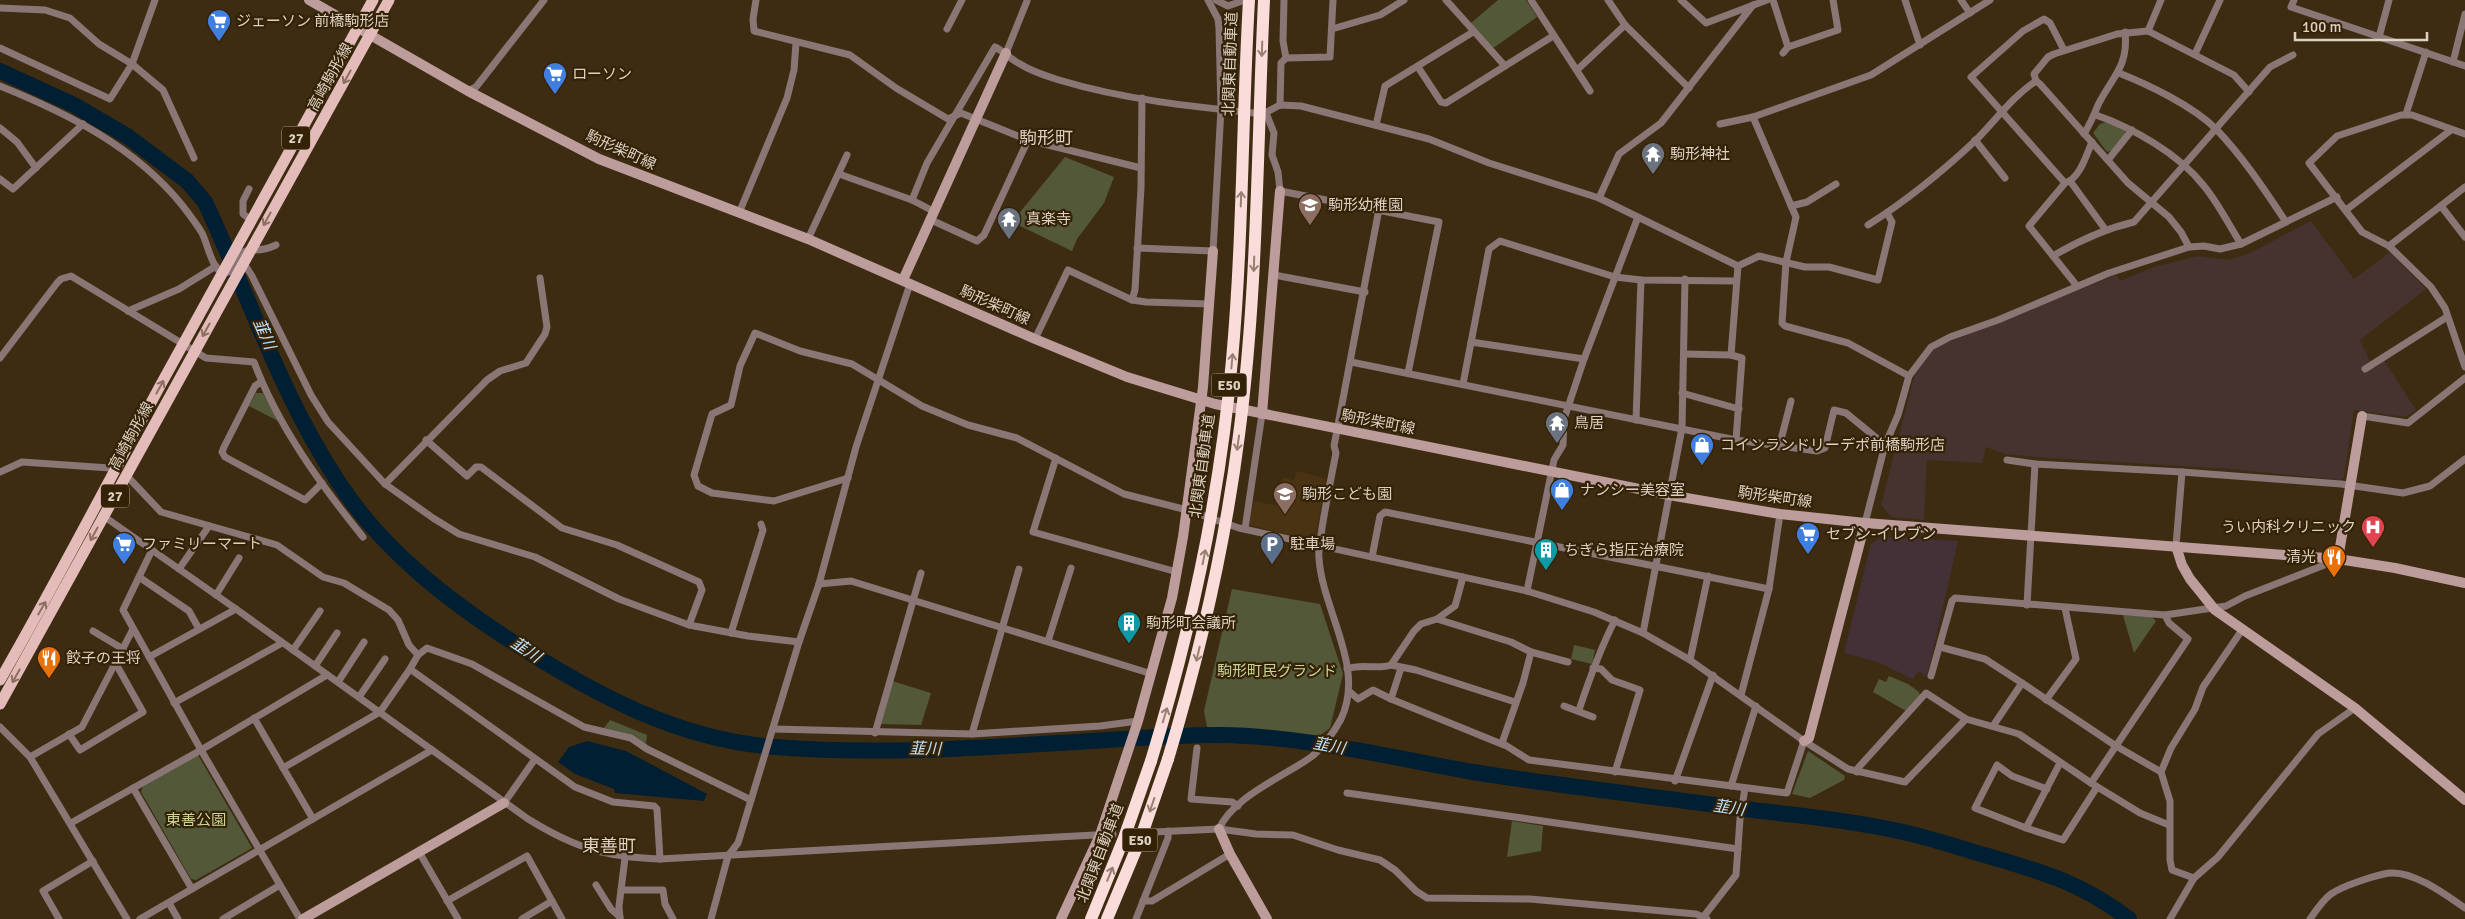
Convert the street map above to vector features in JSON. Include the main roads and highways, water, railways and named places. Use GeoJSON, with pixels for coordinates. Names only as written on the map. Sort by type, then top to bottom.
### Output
{"type":"FeatureCollection","features":[{"type":"Feature","properties":{"kind":"highway","name":"北関東自動車道"},"geometry":{"type":"LineString","coordinates":[[1091,919],[1124,838],[1151,761],[1176,679],[1214,505],[1224,434],[1238,277],[1249,0]]}},
{"type":"Feature","properties":{"kind":"highway","name":"北関東自動車道"},"geometry":{"type":"LineString","coordinates":[[1107,919],[1140,840],[1168,759],[1190,684],[1213,589],[1229,506],[1239,434],[1253,277],[1264,0]]}},
{"type":"Feature","properties":{"kind":"main road","name":"高崎駒形線"},"geometry":{"type":"LineString","coordinates":[[0,680],[99,514],[126,475],[230,287],[251,220],[373,0]]}},
{"type":"Feature","properties":{"kind":"main road","name":"高崎駒形線"},"geometry":{"type":"LineString","coordinates":[[0,704],[99,514],[115,470],[223,270],[251,248],[389,0]]}},
{"type":"Feature","properties":{"kind":"water"},"geometry":{"type":"Polygon","coordinates":[[[587,741],[626,751],[707,794],[704,801],[615,793],[614,789],[575,774],[558,762],[569,747],[587,741]]]}},
{"type":"Feature","properties":{"kind":"waterway","name":"韮川"},"geometry":{"type":"LineString","coordinates":[[0,71],[74,105],[127,136],[187,181],[205,202],[283,381],[318,450],[357,508],[397,553],[468,612],[519,646],[579,682],[641,713],[673,725],[740,743],[813,749],[925,750],[1202,735],[1252,736],[1315,743],[1503,777],[1880,827],[1935,840],[2062,880],[2094,896],[2129,919]]}},
{"type":"Feature","properties":{"kind":"place","name":"ジェーソン 前橋駒形店"},"geometry":{"type":"Point","coordinates":[219,42]}},
{"type":"Feature","properties":{"kind":"place","name":"ローソン"},"geometry":{"type":"Point","coordinates":[555,95]}},
{"type":"Feature","properties":{"kind":"place","name":"駒形神社"},"geometry":{"type":"Point","coordinates":[1653,175]}},
{"type":"Feature","properties":{"kind":"place","name":"駒形幼稚園"},"geometry":{"type":"Point","coordinates":[1310,226]}},
{"type":"Feature","properties":{"kind":"place","name":"真楽寺"},"geometry":{"type":"Point","coordinates":[1009,240]}},
{"type":"Feature","properties":{"kind":"place","name":"鳥居"},"geometry":{"type":"Point","coordinates":[1557,444]}},
{"type":"Feature","properties":{"kind":"place","name":"コインランドリーデポ前橋駒形店"},"geometry":{"type":"Point","coordinates":[1702,466]}},
{"type":"Feature","properties":{"kind":"place","name":"ナンシー美容室"},"geometry":{"type":"Point","coordinates":[1562,511]}},
{"type":"Feature","properties":{"kind":"place","name":"駒形こども園"},"geometry":{"type":"Point","coordinates":[1285,515]}},
{"type":"Feature","properties":{"kind":"place","name":"うい内科クリニック"},"geometry":{"type":"Point","coordinates":[2373,548]}},
{"type":"Feature","properties":{"kind":"place","name":"セブン-イレブン"},"geometry":{"type":"Point","coordinates":[1808,555]}},
{"type":"Feature","properties":{"kind":"place","name":"ファミリーマート"},"geometry":{"type":"Point","coordinates":[124,565]}},
{"type":"Feature","properties":{"kind":"place","name":"駐車場"},"geometry":{"type":"Point","coordinates":[1272,565]}},
{"type":"Feature","properties":{"kind":"place","name":"ちぎら指圧治療院"},"geometry":{"type":"Point","coordinates":[1546,571]}},
{"type":"Feature","properties":{"kind":"place","name":"清光"},"geometry":{"type":"Point","coordinates":[2334,578]}},
{"type":"Feature","properties":{"kind":"place","name":"駒形町会議所"},"geometry":{"type":"Point","coordinates":[1129,644]}},
{"type":"Feature","properties":{"kind":"place","name":"餃子の王将"},"geometry":{"type":"Point","coordinates":[49,679]}},
{"type":"Feature","properties":{"kind":"district","name":"駒形町"},"geometry":{"type":"Point","coordinates":[1046,138]}},
{"type":"Feature","properties":{"kind":"district","name":"東善町"},"geometry":{"type":"Point","coordinates":[609,846]}},
{"type":"Feature","properties":{"kind":"park label","name":"駒形町民グランド"},"geometry":{"type":"Point","coordinates":[1277,671]}},
{"type":"Feature","properties":{"kind":"park label","name":"東善公園"},"geometry":{"type":"Point","coordinates":[196,820]}}]}
